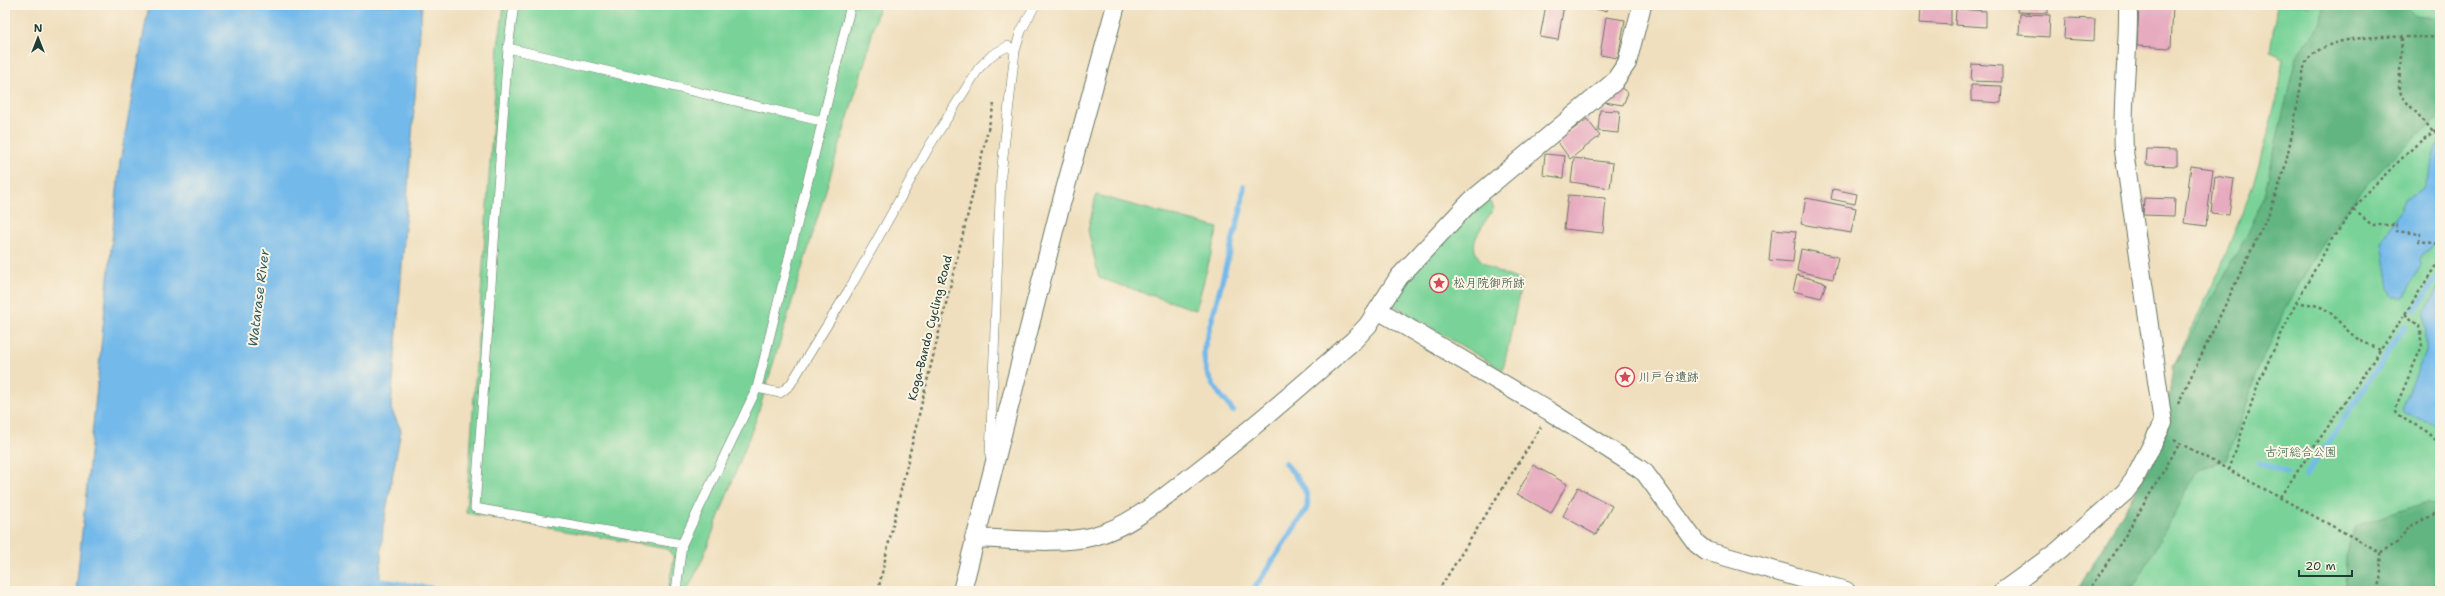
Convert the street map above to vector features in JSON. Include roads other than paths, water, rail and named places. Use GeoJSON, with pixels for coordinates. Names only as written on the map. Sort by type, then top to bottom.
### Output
{"type":"FeatureCollection","features":[{"type":"Feature","properties":{"kind":"street"},"geometry":{"type":"LineString","coordinates":[[962,591],[987,486],[1088,101],[1116,5]]}},
{"type":"Feature","properties":{"kind":"street"},"geometry":{"type":"LineString","coordinates":[[974,538],[1070,540],[1094,536],[1120,526],[1146,511],[1233,445],[1354,340],[1378,310],[1399,277],[1471,201],[1614,82],[1627,63],[1642,5]]}},
{"type":"Feature","properties":{"kind":"street"},"geometry":{"type":"LineString","coordinates":[[2003,591],[2058,551],[2125,492],[2134,480],[2162,427],[2124,151],[2122,122],[2128,30],[2128,5]]}},
{"type":"Feature","properties":{"kind":"street"},"geometry":{"type":"LineString","coordinates":[[1378,310],[1549,411],[1645,473],[1697,544],[1706,551],[1846,591]]}},
{"type":"Feature","properties":{"kind":"lane"},"geometry":{"type":"LineString","coordinates":[[514,5],[508,48],[475,508],[682,544]]}},
{"type":"Feature","properties":{"kind":"lane"},"geometry":{"type":"LineString","coordinates":[[676,591],[682,544],[757,388],[821,121],[851,5]]}},
{"type":"Feature","properties":{"kind":"lane"},"geometry":{"type":"LineString","coordinates":[[987,486],[1001,175],[1015,51],[1021,31],[1035,5]]}},
{"type":"Feature","properties":{"kind":"lane"},"geometry":{"type":"LineString","coordinates":[[757,388],[780,392],[790,385],[850,288],[930,145],[979,68],[992,55],[1008,46],[1015,51]]}},
{"type":"Feature","properties":{"kind":"lane"},"geometry":{"type":"LineString","coordinates":[[508,48],[821,121]]}},
{"type":"Feature","properties":{"kind":"water","name":"Watarase River"},"geometry":{"type":"Polygon","coordinates":[[[149,5],[422,5],[391,409],[401,430],[383,527],[379,591],[76,591],[120,162],[149,5]]]}},
{"type":"Feature","properties":{"kind":"water"},"geometry":{"type":"Polygon","coordinates":[[[2439,144],[2440,230],[2430,250],[2423,254],[2420,259],[2421,265],[2404,297],[2393,297],[2389,287],[2382,243],[2405,200],[2424,189],[2436,146],[2439,144]]]}},
{"type":"Feature","properties":{"kind":"water"},"geometry":{"type":"Polygon","coordinates":[[[2440,285],[2440,427],[2436,424],[2404,414],[2402,410],[2426,348],[2425,311],[2440,285]]]}},
{"type":"Feature","properties":{"kind":"waterway"},"geometry":{"type":"LineString","coordinates":[[1233,411],[1208,376],[1204,359],[1204,349],[1241,209],[1244,186]]}},
{"type":"Feature","properties":{"kind":"waterway"},"geometry":{"type":"LineString","coordinates":[[2415,310],[2440,273]]}},
{"type":"Feature","properties":{"kind":"waterway"},"geometry":{"type":"LineString","coordinates":[[2306,476],[2405,326]]}},
{"type":"Feature","properties":{"kind":"waterway"},"geometry":{"type":"LineString","coordinates":[[1253,591],[1307,508],[1307,495],[1305,489],[1285,463]]}},
{"type":"Feature","properties":{"kind":"waterway"},"geometry":{"type":"LineString","coordinates":[[2259,463],[2287,472]]}},
{"type":"Feature","properties":{"kind":"waterway"},"geometry":{"type":"LineString","coordinates":[[374,580],[449,591]]}},
{"type":"Feature","properties":{"kind":"place","name":"松月院御所跡"},"geometry":{"type":"Point","coordinates":[1439,283]}},
{"type":"Feature","properties":{"kind":"place","name":"川戸台遺跡"},"geometry":{"type":"Point","coordinates":[1625,377]}},
{"type":"Feature","properties":{"kind":"park label","name":"古河総合公園"},"geometry":{"type":"Point","coordinates":[2301,452]}}]}
